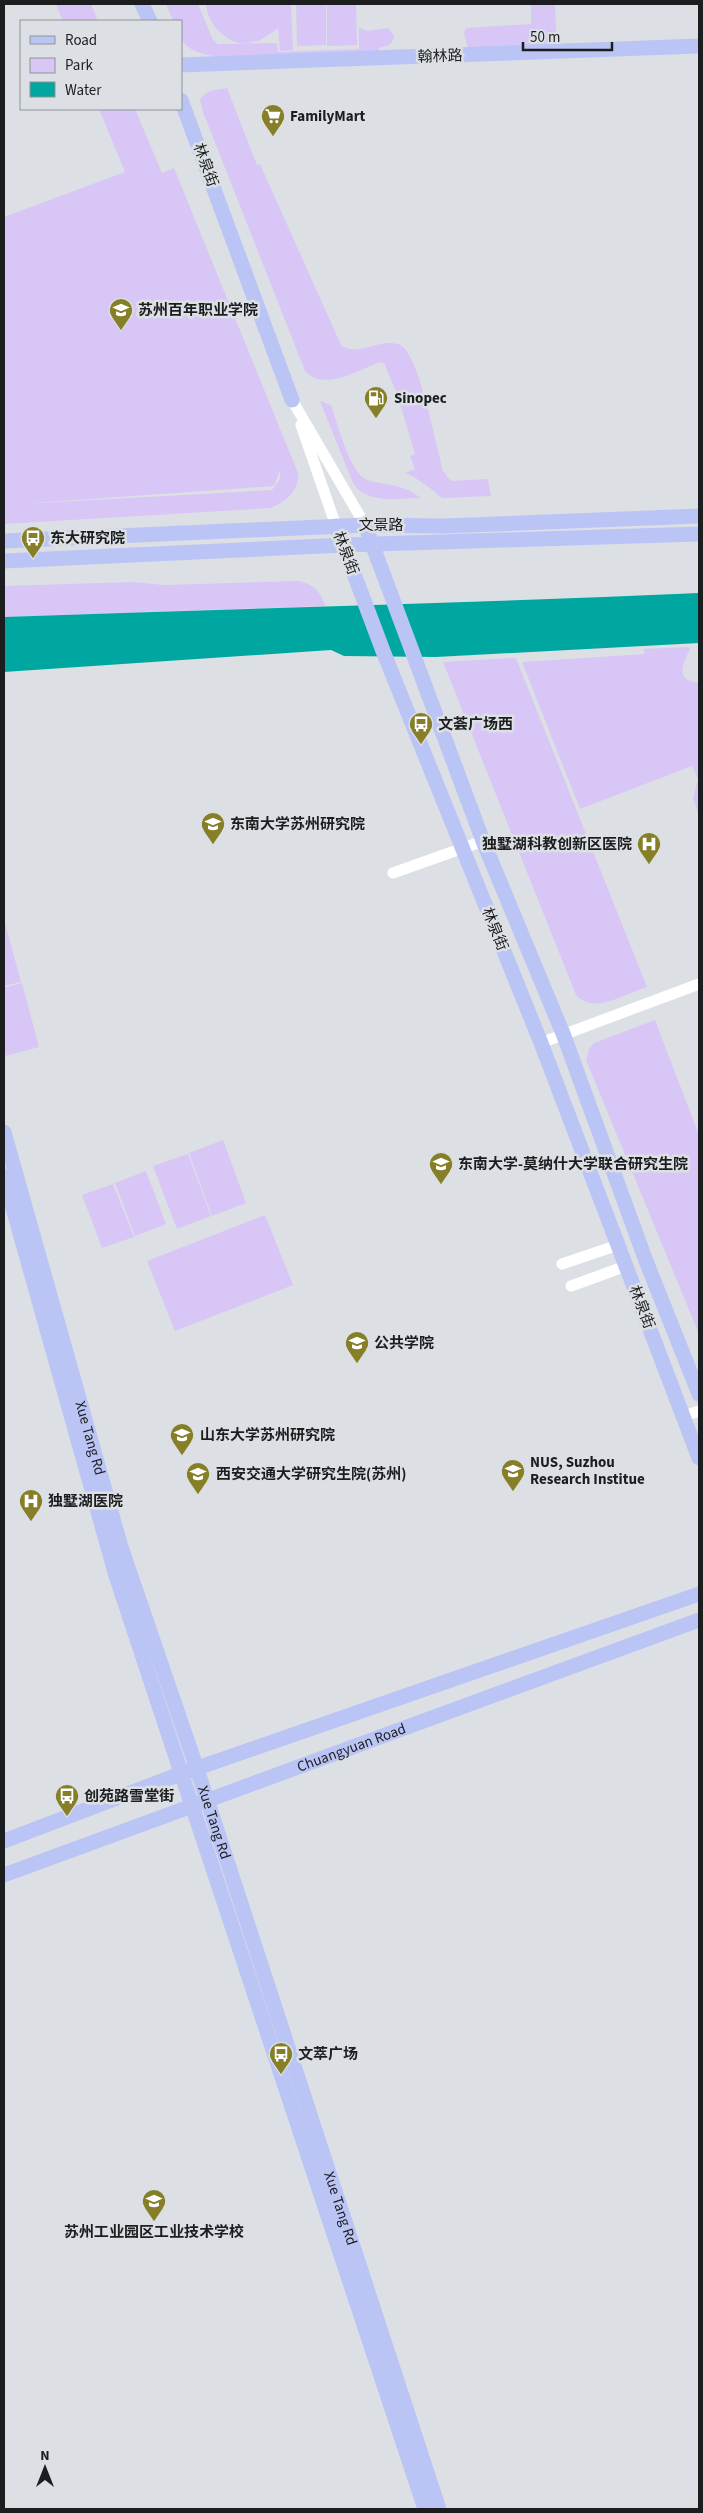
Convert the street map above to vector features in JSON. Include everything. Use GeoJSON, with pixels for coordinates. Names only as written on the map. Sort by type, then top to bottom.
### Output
{"type":"FeatureCollection","features":[{"type":"Feature","properties":{"kind":"main road"},"geometry":{"type":"LineString","coordinates":[[142,4],[150,20]]}},
{"type":"Feature","properties":{"kind":"main road","name":"翰林路"},"geometry":{"type":"LineString","coordinates":[[182,65],[699,46]]}},
{"type":"Feature","properties":{"kind":"main road","name":"林泉街"},"geometry":{"type":"LineString","coordinates":[[182,103],[292,400]]}},
{"type":"Feature","properties":{"kind":"main road","name":"文景路"},"geometry":{"type":"LineString","coordinates":[[4,541],[336,526],[443,526],[699,516]]}},
{"type":"Feature","properties":{"kind":"main road","name":"林泉街"},"geometry":{"type":"LineString","coordinates":[[365,525],[483,841],[564,1036],[646,1261],[699,1394]]}},
{"type":"Feature","properties":{"kind":"main road","name":"林泉街"},"geometry":{"type":"LineString","coordinates":[[336,526],[383,651],[541,1043],[699,1458]]}},
{"type":"Feature","properties":{"kind":"main road","name":"文景路"},"geometry":{"type":"LineString","coordinates":[[4,561],[344,545],[699,534]]}},
{"type":"Feature","properties":{"kind":"main road","name":"Xue Tang Rd"},"geometry":{"type":"LineString","coordinates":[[4,1132],[121,1547],[197,1769],[439,2509]]}},
{"type":"Feature","properties":{"kind":"main road","name":"Xue Tang Rd"},"geometry":{"type":"LineString","coordinates":[[4,1176],[116,1576],[425,2509]]}},
{"type":"Feature","properties":{"kind":"main road","name":"Chuangyuan Road"},"geometry":{"type":"LineString","coordinates":[[4,1840],[180,1774],[699,1594]]}},
{"type":"Feature","properties":{"kind":"main road","name":"Chuangyuan Road"},"geometry":{"type":"LineString","coordinates":[[4,1875],[191,1804],[699,1620]]}},
{"type":"Feature","properties":{"kind":"street","name":"林泉街"},"geometry":{"type":"LineString","coordinates":[[292,400],[365,525]]}},
{"type":"Feature","properties":{"kind":"street","name":"林泉街"},"geometry":{"type":"LineString","coordinates":[[292,400],[336,526]]}},
{"type":"Feature","properties":{"kind":"street"},"geometry":{"type":"LineString","coordinates":[[393,873],[463,850],[483,841]]}},
{"type":"Feature","properties":{"kind":"street"},"geometry":{"type":"LineString","coordinates":[[541,1043],[699,984]]}},
{"type":"Feature","properties":{"kind":"street"},"geometry":{"type":"LineString","coordinates":[[562,1264],[618,1245]]}},
{"type":"Feature","properties":{"kind":"street"},"geometry":{"type":"LineString","coordinates":[[571,1286],[626,1266]]}},
{"type":"Feature","properties":{"kind":"street"},"geometry":{"type":"LineString","coordinates":[[684,1416],[699,1412]]}},
{"type":"Feature","properties":{"kind":"green space"},"geometry":{"type":"Polygon","coordinates":[[[56,4],[91,4],[98,20],[63,20],[56,4]]]}},
{"type":"Feature","properties":{"kind":"green space"},"geometry":{"type":"Polygon","coordinates":[[[166,4],[198,4],[213,40],[218,44],[277,43],[278,52],[359,49],[359,27],[367,31],[388,28],[394,35],[391,43],[379,48],[380,54],[221,58],[198,52],[188,47],[182,40],[182,20],[173,20],[166,4]]]}},
{"type":"Feature","properties":{"kind":"green space"},"geometry":{"type":"Polygon","coordinates":[[[206,4],[291,4],[293,50],[280,51],[278,28],[260,40],[247,43],[239,43],[225,37],[214,25],[207,11],[206,4]]]}},
{"type":"Feature","properties":{"kind":"green space"},"geometry":{"type":"Polygon","coordinates":[[[296,4],[326,4],[326,45],[297,46],[296,4]]]}},
{"type":"Feature","properties":{"kind":"green space"},"geometry":{"type":"Polygon","coordinates":[[[327,4],[356,4],[357,45],[327,46],[327,4]]]}},
{"type":"Feature","properties":{"kind":"green space"},"geometry":{"type":"Polygon","coordinates":[[[531,4],[555,4],[557,48],[468,49],[464,32],[466,28],[531,24],[531,4]]]}},
{"type":"Feature","properties":{"kind":"green space"},"geometry":{"type":"Polygon","coordinates":[[[227,88],[257,165],[260,164],[341,345],[346,348],[358,349],[391,343],[398,344],[404,348],[412,360],[423,390],[443,471],[453,481],[488,479],[491,496],[442,498],[419,480],[405,473],[415,469],[410,456],[415,454],[397,394],[384,363],[380,362],[352,374],[331,379],[321,380],[305,371],[203,112],[200,100],[205,94],[227,88]]]}},
{"type":"Feature","properties":{"kind":"green space","name":"苏州百年职业学院"},"geometry":{"type":"Polygon","coordinates":[[[99,110],[135,110],[162,173],[174,168],[298,473],[298,480],[294,491],[282,502],[271,508],[4,524],[4,217],[125,172],[99,110]],[[280,470],[274,486],[20,504],[272,490],[280,479],[280,470]]]}},
{"type":"Feature","properties":{"kind":"green space"},"geometry":{"type":"Polygon","coordinates":[[[320,401],[331,405],[345,447],[361,476],[367,480],[401,487],[421,498],[384,499],[366,495],[359,490],[353,483],[320,401]]]}},
{"type":"Feature","properties":{"kind":"green space"},"geometry":{"type":"Polygon","coordinates":[[[298,581],[307,584],[319,592],[325,606],[4,617],[4,586],[132,582],[164,585],[298,581]]]}},
{"type":"Feature","properties":{"kind":"green space"},"geometry":{"type":"Polygon","coordinates":[[[689,647],[690,649],[682,671],[686,679],[699,683],[699,816],[693,798],[698,779],[692,766],[580,809],[522,662],[645,654],[643,649],[689,647]]]}},
{"type":"Feature","properties":{"kind":"green space"},"geometry":{"type":"Polygon","coordinates":[[[516,658],[647,987],[610,1001],[591,1003],[583,1001],[576,995],[443,662],[516,658]]]}},
{"type":"Feature","properties":{"kind":"green space"},"geometry":{"type":"Polygon","coordinates":[[[4,919],[21,982],[4,986],[4,919]]]}},
{"type":"Feature","properties":{"kind":"green space"},"geometry":{"type":"Polygon","coordinates":[[[22,983],[39,1047],[6,1056],[4,1047],[4,988],[22,983]]]}},
{"type":"Feature","properties":{"kind":"green space"},"geometry":{"type":"Polygon","coordinates":[[[655,1020],[699,1135],[699,1334],[586,1060],[589,1049],[594,1043],[655,1020]]]}},
{"type":"Feature","properties":{"kind":"green space"},"geometry":{"type":"Polygon","coordinates":[[[223,1140],[246,1203],[212,1216],[189,1153],[223,1140]]]}},
{"type":"Feature","properties":{"kind":"green space"},"geometry":{"type":"Polygon","coordinates":[[[188,1154],[211,1216],[177,1229],[153,1166],[188,1154]]]}},
{"type":"Feature","properties":{"kind":"green space"},"geometry":{"type":"Polygon","coordinates":[[[146,1171],[166,1224],[135,1236],[115,1183],[146,1171]]]}},
{"type":"Feature","properties":{"kind":"green space"},"geometry":{"type":"Polygon","coordinates":[[[113,1184],[134,1237],[102,1248],[82,1195],[113,1184]]]}},
{"type":"Feature","properties":{"kind":"green space"},"geometry":{"type":"Polygon","coordinates":[[[265,1215],[293,1285],[175,1331],[147,1261],[265,1215]]]}},
{"type":"Feature","properties":{"kind":"water"},"geometry":{"type":"Polygon","coordinates":[[[699,593],[699,643],[436,657],[344,656],[331,650],[4,672],[4,617],[699,593]]]}},
{"type":"Feature","properties":{"kind":"place","name":"FamilyMart"},"geometry":{"type":"Point","coordinates":[273,137]}},
{"type":"Feature","properties":{"kind":"place","name":"苏州百年职业学院"},"geometry":{"type":"Point","coordinates":[121,331]}},
{"type":"Feature","properties":{"kind":"place","name":"Sinopec"},"geometry":{"type":"Point","coordinates":[376,419]}},
{"type":"Feature","properties":{"kind":"place","name":"东大研究院"},"geometry":{"type":"Point","coordinates":[33,559]}},
{"type":"Feature","properties":{"kind":"place","name":"文荟广场西"},"geometry":{"type":"Point","coordinates":[421,745]}},
{"type":"Feature","properties":{"kind":"place","name":"东南大学苏州研究院"},"geometry":{"type":"Point","coordinates":[213,845]}},
{"type":"Feature","properties":{"kind":"place","name":"独墅湖科教创新区医院"},"geometry":{"type":"Point","coordinates":[649,865]}},
{"type":"Feature","properties":{"kind":"place","name":"东南大学-莫纳什大学联合研究生院"},"geometry":{"type":"Point","coordinates":[441,1185]}},
{"type":"Feature","properties":{"kind":"place","name":"公共学院"},"geometry":{"type":"Point","coordinates":[357,1364]}},
{"type":"Feature","properties":{"kind":"place","name":"山东大学苏州研究院"},"geometry":{"type":"Point","coordinates":[182,1456]}},
{"type":"Feature","properties":{"kind":"place","name":"NUS, Suzhou Research Institue"},"geometry":{"type":"Point","coordinates":[513,1492]}},
{"type":"Feature","properties":{"kind":"place","name":"西安交通大学研究生院(苏州)"},"geometry":{"type":"Point","coordinates":[198,1495]}},
{"type":"Feature","properties":{"kind":"place","name":"独墅湖医院"},"geometry":{"type":"Point","coordinates":[31,1522]}},
{"type":"Feature","properties":{"kind":"place","name":"创苑路雪堂街"},"geometry":{"type":"Point","coordinates":[67,1817]}},
{"type":"Feature","properties":{"kind":"place","name":"文萃广场"},"geometry":{"type":"Point","coordinates":[281,2075]}},
{"type":"Feature","properties":{"kind":"place","name":"苏州工业园区工业技术学校"},"geometry":{"type":"Point","coordinates":[154,2222]}}]}
